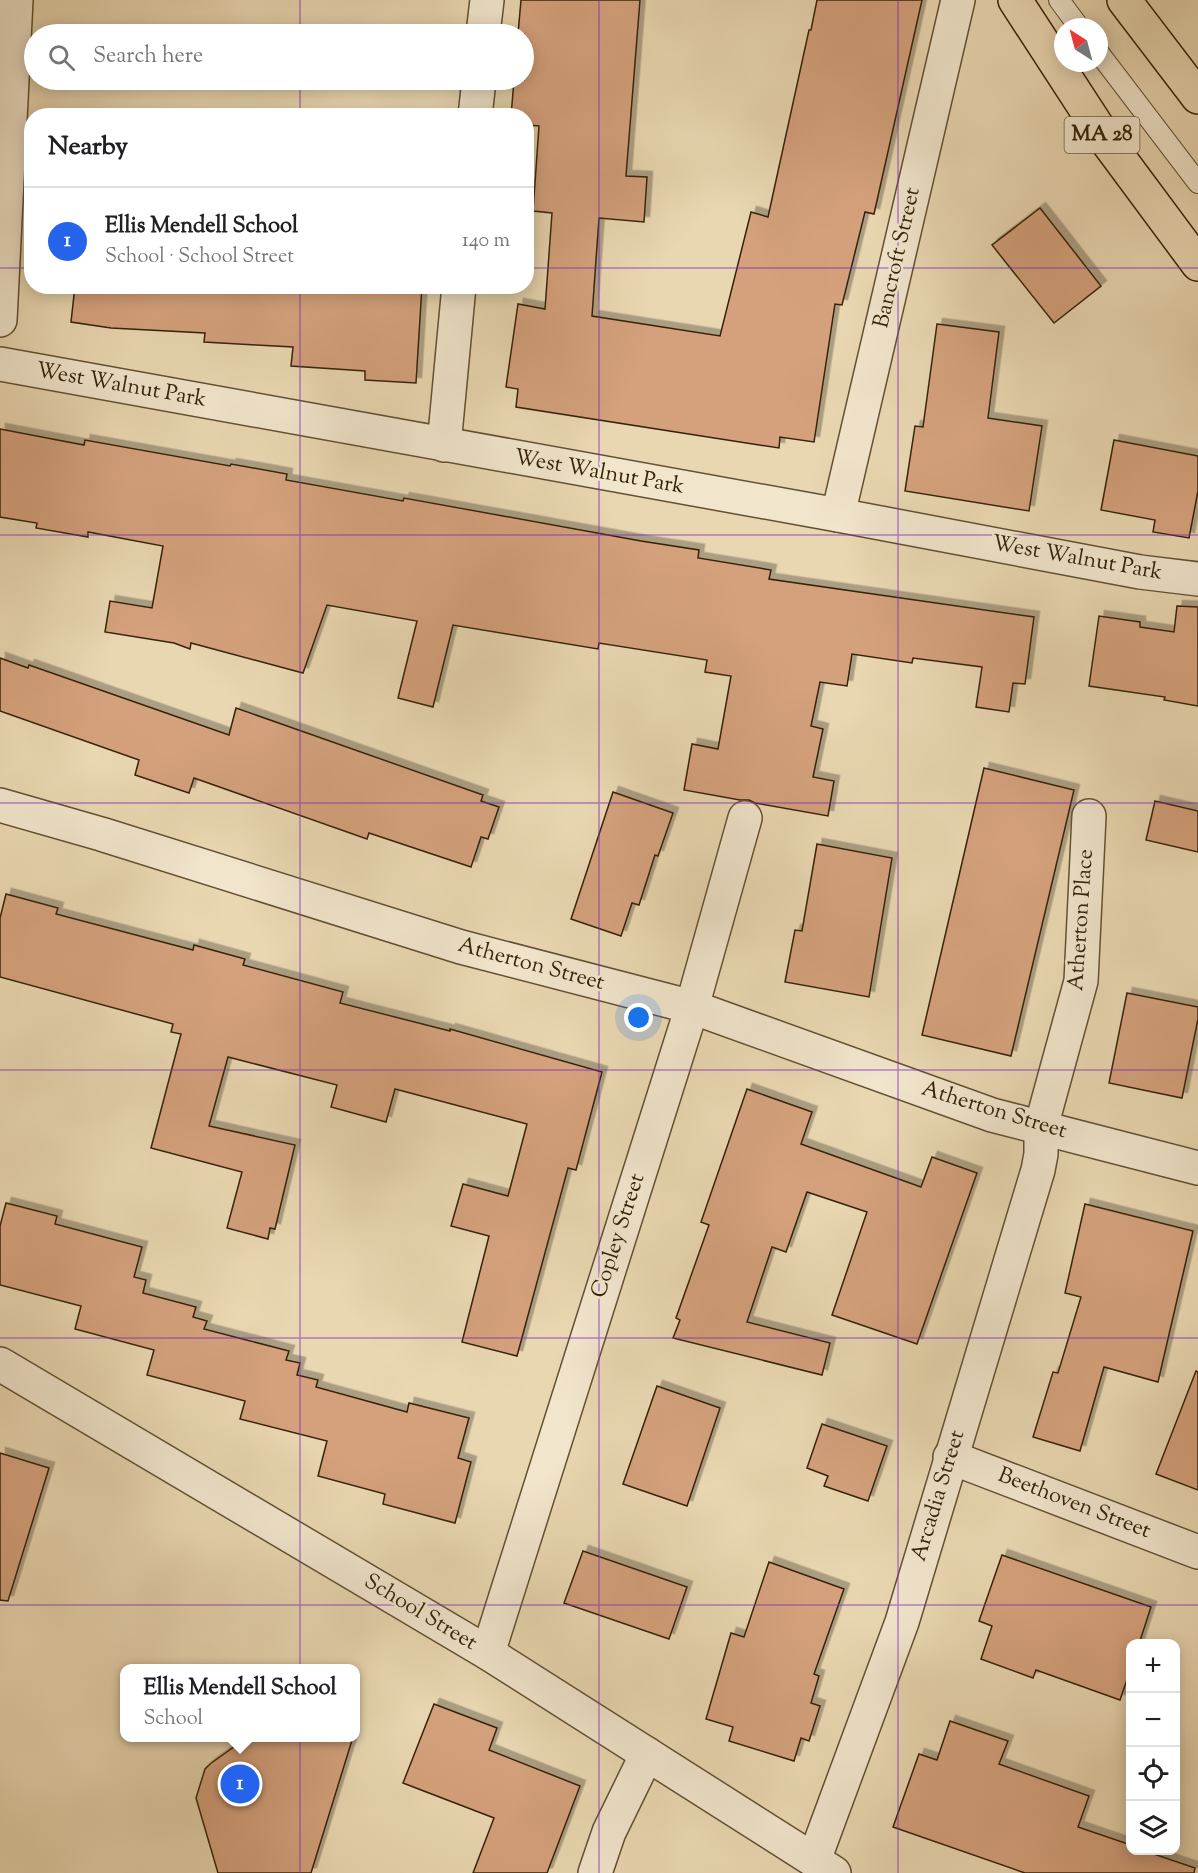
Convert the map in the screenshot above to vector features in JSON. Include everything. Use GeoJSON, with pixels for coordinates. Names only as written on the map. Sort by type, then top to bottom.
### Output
{"type":"FeatureCollection","features":[{"type":"Feature","properties":{"kind":"main road","name":"MA 28"},"geometry":{"type":"LineString","coordinates":[[1015,0],[1106,140],[1198,264]]}},
{"type":"Feature","properties":{"kind":"main road"},"geometry":{"type":"LineString","coordinates":[[1124,0],[1198,97]]}},
{"type":"Feature","properties":{"kind":"street"},"geometry":{"type":"LineString","coordinates":[[0,320],[16,0]]}},
{"type":"Feature","properties":{"kind":"street"},"geometry":{"type":"LineString","coordinates":[[484,24],[487,0]]}},
{"type":"Feature","properties":{"kind":"street","name":"Bancroft Street"},"geometry":{"type":"LineString","coordinates":[[838,515],[958,0]]}},
{"type":"Feature","properties":{"kind":"street"},"geometry":{"type":"LineString","coordinates":[[477,108],[478,90]]}},
{"type":"Feature","properties":{"kind":"street"},"geometry":{"type":"LineString","coordinates":[[444,445],[458,294]]}},
{"type":"Feature","properties":{"kind":"street","name":"West Walnut Park"},"geometry":{"type":"LineString","coordinates":[[0,364],[838,515],[1140,572],[1198,579]]}},
{"type":"Feature","properties":{"kind":"street","name":"Atherton Street"},"geometry":{"type":"LineString","coordinates":[[0,805],[101,834],[461,947],[692,1007],[992,1115],[1198,1168]]}},
{"type":"Feature","properties":{"kind":"street","name":"Atherton Place"},"geometry":{"type":"LineString","coordinates":[[1041,1127],[1081,981],[1089,816]]}},
{"type":"Feature","properties":{"kind":"street","name":"Copley Street"},"geometry":{"type":"LineString","coordinates":[[488,1653],[692,1007],[745,818]]}},
{"type":"Feature","properties":{"kind":"street","name":"Arcadia Street"},"geometry":{"type":"LineString","coordinates":[[824,1866],[902,1622],[1038,1170],[1041,1154],[1041,1127]]}},
{"type":"Feature","properties":{"kind":"street","name":"School Street"},"geometry":{"type":"LineString","coordinates":[[0,1364],[488,1653],[824,1866]]}},
{"type":"Feature","properties":{"kind":"street","name":"Beethoven Street"},"geometry":{"type":"LineString","coordinates":[[950,1457],[1198,1552]]}},
{"type":"Feature","properties":{"kind":"street"},"geometry":{"type":"LineString","coordinates":[[595,1873],[609,1832],[647,1754]]}},
{"type":"Feature","properties":{"kind":"lane"},"geometry":{"type":"LineString","coordinates":[[1059,0],[1072,18]]}},
{"type":"Feature","properties":{"kind":"lane"},"geometry":{"type":"LineString","coordinates":[[1108,65],[1198,183]]}},
{"type":"Feature","properties":{"kind":"building"},"geometry":{"type":"Polygon","coordinates":[[[521,0],[640,0],[626,176],[647,177],[644,222],[599,218],[592,316],[720,336],[751,212],[768,217],[817,0],[922,0],[874,214],[865,212],[842,305],[835,304],[814,442],[780,437],[779,448],[516,407],[518,389],[506,387],[518,304],[545,309],[552,213],[534,211],[539,126],[534,126],[534,108],[512,108],[513,90],[534,90],[534,24],[519,24],[521,0]]]}},
{"type":"Feature","properties":{"kind":"building"},"geometry":{"type":"Polygon","coordinates":[[[1040,208],[1101,286],[1054,323],[992,245],[1040,208]]]}},
{"type":"Feature","properties":{"kind":"building"},"geometry":{"type":"Polygon","coordinates":[[[74,294],[422,294],[416,383],[365,380],[365,371],[291,366],[293,347],[204,342],[205,333],[111,328],[71,322],[74,294]]]}},
{"type":"Feature","properties":{"kind":"building"},"geometry":{"type":"Polygon","coordinates":[[[937,324],[999,332],[988,418],[1042,426],[1029,511],[905,491],[915,426],[923,427],[937,324]]]}},
{"type":"Feature","properties":{"kind":"building"},"geometry":{"type":"Polygon","coordinates":[[[0,429],[84,445],[85,440],[230,466],[231,464],[287,474],[286,480],[403,501],[404,498],[699,550],[698,558],[771,570],[769,579],[1034,617],[1025,684],[1013,683],[1009,712],[976,707],[982,667],[913,658],[912,663],[852,654],[847,686],[820,682],[811,726],[823,729],[813,777],[834,781],[828,816],[684,790],[692,744],[718,749],[731,676],[705,672],[707,660],[599,643],[598,649],[453,625],[433,707],[398,698],[417,621],[327,605],[303,673],[191,643],[190,649],[174,643],[105,632],[110,601],[152,608],[163,546],[88,532],[88,537],[36,528],[37,523],[0,517],[0,429]]]}},
{"type":"Feature","properties":{"kind":"building"},"geometry":{"type":"Polygon","coordinates":[[[1114,440],[1198,456],[1198,491],[1189,538],[1153,532],[1155,520],[1101,510],[1114,440]]]}},
{"type":"Feature","properties":{"kind":"building"},"geometry":{"type":"Polygon","coordinates":[[[1177,606],[1198,607],[1198,706],[1164,700],[1165,697],[1089,686],[1099,616],[1140,622],[1140,627],[1174,632],[1177,606]]]}},
{"type":"Feature","properties":{"kind":"building"},"geometry":{"type":"Polygon","coordinates":[[[0,658],[28,668],[29,665],[229,735],[236,708],[483,795],[481,801],[499,807],[488,839],[481,837],[471,867],[369,833],[367,839],[194,778],[189,793],[135,775],[139,760],[0,711],[0,658]]]}},
{"type":"Feature","properties":{"kind":"building"},"geometry":{"type":"Polygon","coordinates":[[[984,768],[1074,790],[1011,1056],[922,1035],[984,768]]]}},
{"type":"Feature","properties":{"kind":"building"},"geometry":{"type":"Polygon","coordinates":[[[613,792],[673,813],[658,856],[655,855],[639,905],[632,903],[621,936],[571,919],[613,792]]]}},
{"type":"Feature","properties":{"kind":"building"},"geometry":{"type":"Polygon","coordinates":[[[1155,801],[1198,811],[1198,852],[1146,840],[1155,801]]]}},
{"type":"Feature","properties":{"kind":"building"},"geometry":{"type":"Polygon","coordinates":[[[817,844],[892,858],[869,997],[785,982],[795,930],[802,931],[817,844]]]}},
{"type":"Feature","properties":{"kind":"building"},"geometry":{"type":"Polygon","coordinates":[[[6,894],[58,908],[56,914],[193,950],[194,945],[245,959],[243,965],[343,992],[340,1003],[450,1031],[450,1029],[602,1072],[576,1170],[568,1168],[517,1356],[462,1342],[489,1236],[451,1226],[463,1184],[508,1196],[527,1124],[395,1089],[386,1122],[331,1107],[337,1085],[228,1057],[209,1126],[295,1145],[275,1229],[270,1228],[268,1239],[227,1228],[242,1172],[151,1148],[181,1034],[171,1032],[173,1024],[0,977],[0,918],[6,894]]]}},
{"type":"Feature","properties":{"kind":"building"},"geometry":{"type":"Polygon","coordinates":[[[1127,993],[1198,1007],[1198,1019],[1182,1098],[1109,1083],[1127,993]]]}},
{"type":"Feature","properties":{"kind":"building"},"geometry":{"type":"Polygon","coordinates":[[[747,1089],[812,1112],[801,1144],[921,1187],[932,1157],[977,1173],[917,1344],[832,1315],[867,1212],[807,1192],[786,1252],[772,1247],[747,1322],[830,1343],[822,1375],[673,1338],[680,1320],[676,1318],[709,1225],[701,1222],[747,1089]]]}},
{"type":"Feature","properties":{"kind":"building"},"geometry":{"type":"Polygon","coordinates":[[[6,1203],[57,1216],[55,1224],[142,1247],[134,1277],[146,1280],[143,1293],[196,1307],[193,1317],[207,1321],[204,1329],[289,1351],[286,1360],[300,1363],[297,1375],[318,1380],[316,1387],[407,1412],[409,1403],[469,1418],[458,1458],[471,1462],[455,1523],[383,1504],[385,1494],[318,1476],[327,1441],[240,1419],[245,1401],[147,1375],[154,1350],[75,1329],[81,1306],[0,1285],[0,1226],[6,1203]]]}},
{"type":"Feature","properties":{"kind":"building"},"geometry":{"type":"Polygon","coordinates":[[[1085,1204],[1193,1231],[1158,1382],[1104,1367],[1080,1451],[1033,1437],[1053,1372],[1058,1373],[1081,1297],[1065,1293],[1085,1204]]]}},
{"type":"Feature","properties":{"kind":"building"},"geometry":{"type":"Polygon","coordinates":[[[1196,1371],[1198,1372],[1198,1490],[1156,1474],[1196,1371]]]}},
{"type":"Feature","properties":{"kind":"building"},"geometry":{"type":"Polygon","coordinates":[[[657,1386],[720,1408],[687,1506],[623,1484],[657,1386]]]}},
{"type":"Feature","properties":{"kind":"building"},"geometry":{"type":"Polygon","coordinates":[[[822,1424],[887,1446],[868,1501],[824,1486],[828,1476],[807,1468],[822,1424]]]}},
{"type":"Feature","properties":{"kind":"building"},"geometry":{"type":"Polygon","coordinates":[[[0,1453],[49,1468],[8,1601],[0,1600],[0,1453]]]}},
{"type":"Feature","properties":{"kind":"building"},"geometry":{"type":"Polygon","coordinates":[[[583,1551],[687,1587],[669,1639],[564,1603],[583,1551]]]}},
{"type":"Feature","properties":{"kind":"building"},"geometry":{"type":"Polygon","coordinates":[[[1002,1555],[1151,1607],[1141,1639],[1126,1639],[1126,1683],[1120,1700],[1036,1670],[1033,1678],[981,1659],[992,1626],[979,1621],[1002,1555]]]}},
{"type":"Feature","properties":{"kind":"building"},"geometry":{"type":"Polygon","coordinates":[[[769,1562],[844,1589],[814,1674],[819,1676],[811,1703],[820,1706],[809,1741],[801,1738],[794,1761],[729,1741],[733,1727],[706,1719],[731,1633],[744,1637],[769,1562]]]}},
{"type":"Feature","properties":{"kind":"building"},"geometry":{"type":"Polygon","coordinates":[[[434,1704],[497,1728],[489,1750],[580,1786],[547,1873],[473,1873],[494,1818],[403,1783],[434,1704]]]}},
{"type":"Feature","properties":{"kind":"building"},"geometry":{"type":"Polygon","coordinates":[[[950,1721],[1008,1741],[999,1764],[1089,1796],[1078,1827],[1126,1843],[1126,1855],[1157,1855],[1195,1868],[1194,1873],[1025,1873],[893,1827],[919,1754],[937,1760],[950,1721]]]}},
{"type":"Feature","properties":{"kind":"building"},"geometry":{"type":"Polygon","coordinates":[[[236,1742],[351,1742],[311,1873],[218,1873],[196,1798],[205,1769],[235,1746],[236,1742]]]}},
{"type":"Feature","properties":{"kind":"place","name":"Ellis Mendell School"},"geometry":{"type":"Point","coordinates":[240,1784]}}]}
